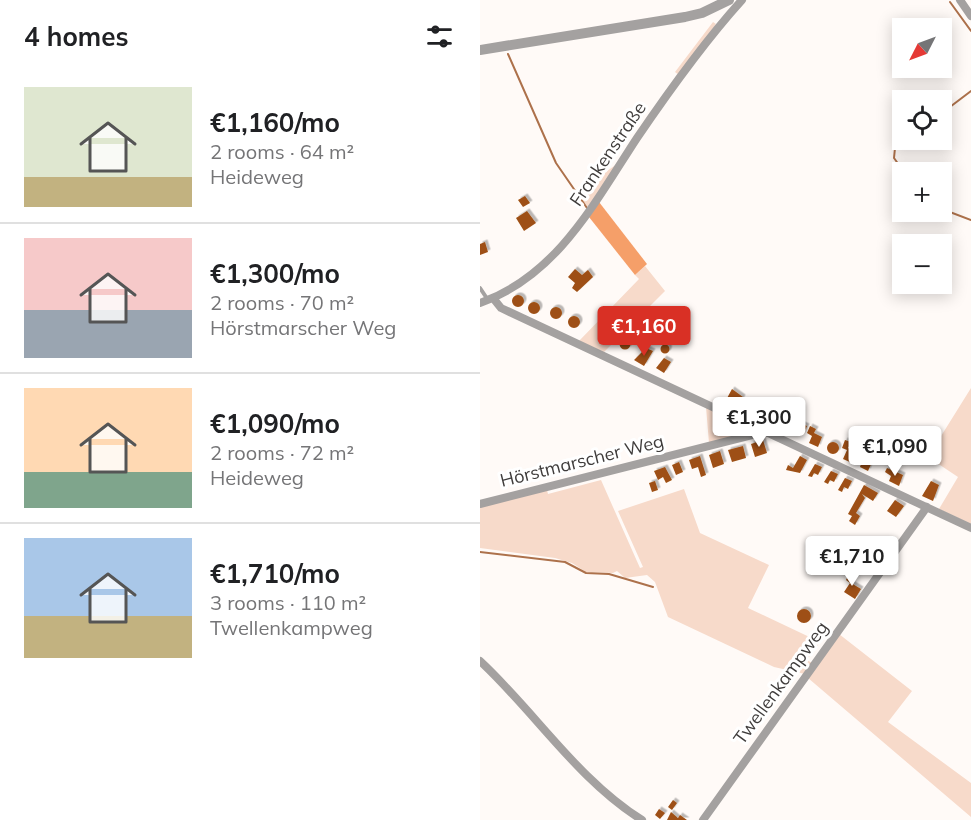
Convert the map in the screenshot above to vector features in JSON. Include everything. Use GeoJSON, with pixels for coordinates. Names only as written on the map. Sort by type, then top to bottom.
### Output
{"type":"FeatureCollection","features":[{"type":"Feature","properties":{"kind":"street"},"geometry":{"type":"LineString","coordinates":[[480,50],[685,17],[702,13],[729,0]]}},
{"type":"Feature","properties":{"kind":"street","name":"Frankenstraße"},"geometry":{"type":"LineString","coordinates":[[487,300],[546,263],[565,245],[714,30],[742,0]]}},
{"type":"Feature","properties":{"kind":"street"},"geometry":{"type":"LineString","coordinates":[[960,0],[969,10]]}},
{"type":"Feature","properties":{"kind":"street"},"geometry":{"type":"LineString","coordinates":[[487,300],[971,528]]}},
{"type":"Feature","properties":{"kind":"street","name":"Hörstmarscher Weg"},"geometry":{"type":"LineString","coordinates":[[480,504],[752,435],[758,427]]}},
{"type":"Feature","properties":{"kind":"street","name":"Twellenkampweg"},"geometry":{"type":"LineString","coordinates":[[704,820],[927,507]]}},
{"type":"Feature","properties":{"kind":"street"},"geometry":{"type":"LineString","coordinates":[[480,662],[521,701],[605,792],[642,820]]}},
{"type":"Feature","properties":{"kind":"lane"},"geometry":{"type":"LineString","coordinates":[[480,288],[487,300]]}},
{"type":"Feature","properties":{"kind":"shaded area"},"geometry":{"type":"Polygon","coordinates":[[[713,22],[716,24],[679,75],[675,72],[713,22]]]}},
{"type":"Feature","properties":{"kind":"shaded area"},"geometry":{"type":"Polygon","coordinates":[[[617,164],[588,207],[576,193],[617,164]]]}},
{"type":"Feature","properties":{"kind":"shaded area"},"geometry":{"type":"Polygon","coordinates":[[[599,202],[647,264],[635,275],[589,217],[599,202]]]}},
{"type":"Feature","properties":{"kind":"shaded area"},"geometry":{"type":"Polygon","coordinates":[[[645,266],[665,291],[604,352],[579,341],[639,279],[635,275],[645,266]]]}},
{"type":"Feature","properties":{"kind":"shaded area"},"geometry":{"type":"Polygon","coordinates":[[[971,388],[971,524],[939,509],[958,477],[928,457],[971,388]]]}},
{"type":"Feature","properties":{"kind":"shaded area"},"geometry":{"type":"Polygon","coordinates":[[[706,407],[746,427],[747,430],[743,435],[709,443],[706,407]]]}},
{"type":"Feature","properties":{"kind":"shaded area"},"geometry":{"type":"Polygon","coordinates":[[[601,480],[640,568],[643,567],[618,511],[684,489],[700,533],[769,565],[748,608],[820,642],[807,660],[812,663],[805,674],[774,667],[668,617],[655,582],[647,575],[625,578],[617,571],[613,573],[586,572],[572,563],[555,558],[480,548],[480,506],[547,490],[548,494],[601,480]]]}},
{"type":"Feature","properties":{"kind":"shaded area"},"geometry":{"type":"Polygon","coordinates":[[[839,634],[912,691],[888,722],[971,783],[971,817],[808,678],[839,634]]]}},
{"type":"Feature","properties":{"kind":"building"},"geometry":{"type":"Polygon","coordinates":[[[525,196],[530,203],[523,207],[518,200],[525,196]]]}},
{"type":"Feature","properties":{"kind":"building"},"geometry":{"type":"Polygon","coordinates":[[[527,211],[536,223],[524,231],[516,218],[527,211]]]}},
{"type":"Feature","properties":{"kind":"building"},"geometry":{"type":"Polygon","coordinates":[[[485,242],[488,252],[480,255],[480,244],[485,242]]]}},
{"type":"Feature","properties":{"kind":"building"},"geometry":{"type":"Polygon","coordinates":[[[575,269],[582,275],[588,270],[593,277],[577,292],[572,288],[575,283],[568,277],[575,269]]]}},
{"type":"Feature","properties":{"kind":"building"},"geometry":{"type":"Polygon","coordinates":[[[518,295],[524,301],[518,307],[512,301],[518,295]]]}},
{"type":"Feature","properties":{"kind":"building"},"geometry":{"type":"Polygon","coordinates":[[[534,302],[540,308],[534,314],[528,308],[534,302]]]}},
{"type":"Feature","properties":{"kind":"building"},"geometry":{"type":"Polygon","coordinates":[[[556,307],[562,313],[556,319],[550,313],[556,307]]]}},
{"type":"Feature","properties":{"kind":"building"},"geometry":{"type":"Polygon","coordinates":[[[574,316],[580,322],[574,328],[568,322],[574,316]]]}},
{"type":"Feature","properties":{"kind":"building"},"geometry":{"type":"Polygon","coordinates":[[[645,337],[652,341],[649,345],[643,341],[645,337]]]}},
{"type":"Feature","properties":{"kind":"building"},"geometry":{"type":"Polygon","coordinates":[[[625,339],[629,340],[629,348],[625,349],[621,348],[620,344],[621,340],[625,339]]]}},
{"type":"Feature","properties":{"kind":"building"},"geometry":{"type":"Polygon","coordinates":[[[665,344],[670,349],[665,354],[660,349],[665,344]]]}},
{"type":"Feature","properties":{"kind":"building"},"geometry":{"type":"Polygon","coordinates":[[[646,348],[653,351],[644,366],[634,360],[646,348]]]}},
{"type":"Feature","properties":{"kind":"building"},"geometry":{"type":"Polygon","coordinates":[[[664,358],[671,362],[664,373],[656,368],[664,358]]]}},
{"type":"Feature","properties":{"kind":"building"},"geometry":{"type":"Polygon","coordinates":[[[732,389],[743,397],[739,406],[726,400],[732,389]]]}},
{"type":"Feature","properties":{"kind":"building"},"geometry":{"type":"Polygon","coordinates":[[[756,407],[768,415],[765,423],[756,418],[757,415],[753,413],[756,407]]]}},
{"type":"Feature","properties":{"kind":"building"},"geometry":{"type":"Polygon","coordinates":[[[793,420],[807,426],[803,435],[790,426],[793,420]]]}},
{"type":"Feature","properties":{"kind":"building"},"geometry":{"type":"Polygon","coordinates":[[[810,426],[816,429],[814,433],[822,437],[818,447],[809,443],[812,436],[807,433],[810,426]]]}},
{"type":"Feature","properties":{"kind":"building"},"geometry":{"type":"Polygon","coordinates":[[[763,440],[767,453],[755,457],[751,444],[763,440]]]}},
{"type":"Feature","properties":{"kind":"building"},"geometry":{"type":"Polygon","coordinates":[[[845,440],[851,442],[848,448],[857,452],[852,463],[843,459],[847,450],[842,448],[845,440]]]}},
{"type":"Feature","properties":{"kind":"building"},"geometry":{"type":"Polygon","coordinates":[[[835,442],[839,448],[835,454],[831,454],[827,446],[835,442]]]}},
{"type":"Feature","properties":{"kind":"building"},"geometry":{"type":"Polygon","coordinates":[[[743,446],[746,458],[732,462],[728,450],[743,446]]]}},
{"type":"Feature","properties":{"kind":"building"},"geometry":{"type":"Polygon","coordinates":[[[720,451],[724,464],[713,468],[709,455],[720,451]]]}},
{"type":"Feature","properties":{"kind":"building"},"geometry":{"type":"Polygon","coordinates":[[[861,451],[866,454],[864,459],[872,462],[868,471],[860,467],[862,461],[857,459],[861,451]]]}},
{"type":"Feature","properties":{"kind":"building"},"geometry":{"type":"Polygon","coordinates":[[[700,456],[706,475],[701,477],[698,467],[692,469],[689,460],[700,456]]]}},
{"type":"Feature","properties":{"kind":"building"},"geometry":{"type":"Polygon","coordinates":[[[800,456],[807,460],[800,473],[786,470],[788,465],[793,468],[800,456]]]}},
{"type":"Feature","properties":{"kind":"building"},"geometry":{"type":"Polygon","coordinates":[[[892,458],[898,461],[896,466],[890,463],[892,458]]]}},
{"type":"Feature","properties":{"kind":"building"},"geometry":{"type":"Polygon","coordinates":[[[679,462],[683,472],[676,475],[672,465],[679,462]]]}},
{"type":"Feature","properties":{"kind":"building"},"geometry":{"type":"Polygon","coordinates":[[[815,464],[822,467],[818,475],[814,473],[812,477],[808,476],[815,464]]]}},
{"type":"Feature","properties":{"kind":"building"},"geometry":{"type":"Polygon","coordinates":[[[665,467],[672,480],[666,483],[663,477],[658,480],[654,471],[665,467]]]}},
{"type":"Feature","properties":{"kind":"building"},"geometry":{"type":"Polygon","coordinates":[[[887,468],[903,475],[899,486],[889,481],[891,476],[885,472],[887,468]]]}},
{"type":"Feature","properties":{"kind":"building"},"geometry":{"type":"Polygon","coordinates":[[[831,471],[838,474],[834,482],[830,480],[828,484],[824,482],[831,471]]]}},
{"type":"Feature","properties":{"kind":"building"},"geometry":{"type":"Polygon","coordinates":[[[845,478],[852,481],[848,489],[844,487],[842,492],[838,490],[845,478]]]}},
{"type":"Feature","properties":{"kind":"building"},"geometry":{"type":"Polygon","coordinates":[[[655,481],[658,490],[652,492],[649,483],[655,481]]]}},
{"type":"Feature","properties":{"kind":"building"},"geometry":{"type":"Polygon","coordinates":[[[931,481],[939,485],[933,501],[922,496],[931,481]]]}},
{"type":"Feature","properties":{"kind":"building"},"geometry":{"type":"Polygon","coordinates":[[[864,485],[878,493],[873,501],[862,494],[865,498],[856,513],[860,516],[855,525],[849,521],[852,516],[848,514],[864,485]]]}},
{"type":"Feature","properties":{"kind":"building"},"geometry":{"type":"Polygon","coordinates":[[[895,500],[904,506],[896,517],[887,511],[895,500]]]}},
{"type":"Feature","properties":{"kind":"building"},"geometry":{"type":"Polygon","coordinates":[[[850,572],[856,576],[851,583],[861,589],[855,599],[844,592],[850,583],[846,580],[850,572]]]}},
{"type":"Feature","properties":{"kind":"building"},"geometry":{"type":"Polygon","coordinates":[[[801,609],[807,609],[811,616],[807,623],[801,623],[797,619],[797,613],[801,609]]]}},
{"type":"Feature","properties":{"kind":"building"},"geometry":{"type":"Polygon","coordinates":[[[673,800],[677,803],[672,810],[668,807],[673,800]]]}},
{"type":"Feature","properties":{"kind":"building"},"geometry":{"type":"Polygon","coordinates":[[[659,809],[665,813],[660,819],[655,815],[659,809]]]}},
{"type":"Feature","properties":{"kind":"building"},"geometry":{"type":"Polygon","coordinates":[[[671,812],[678,818],[680,815],[687,820],[667,820],[671,812]]]}},
{"type":"Feature","properties":{"kind":"waterway"},"geometry":{"type":"LineString","coordinates":[[950,2],[971,31]]}},
{"type":"Feature","properties":{"kind":"waterway"},"geometry":{"type":"LineString","coordinates":[[508,54],[556,163],[587,208]]}},
{"type":"Feature","properties":{"kind":"waterway"},"geometry":{"type":"LineString","coordinates":[[952,105],[971,91]]}},
{"type":"Feature","properties":{"kind":"waterway"},"geometry":{"type":"LineString","coordinates":[[895,150],[894,158],[897,162]]}},
{"type":"Feature","properties":{"kind":"waterway"},"geometry":{"type":"LineString","coordinates":[[952,213],[971,220]]}},
{"type":"Feature","properties":{"kind":"waterway"},"geometry":{"type":"LineString","coordinates":[[480,552],[565,562],[586,573],[609,574],[653,587]]}}]}
